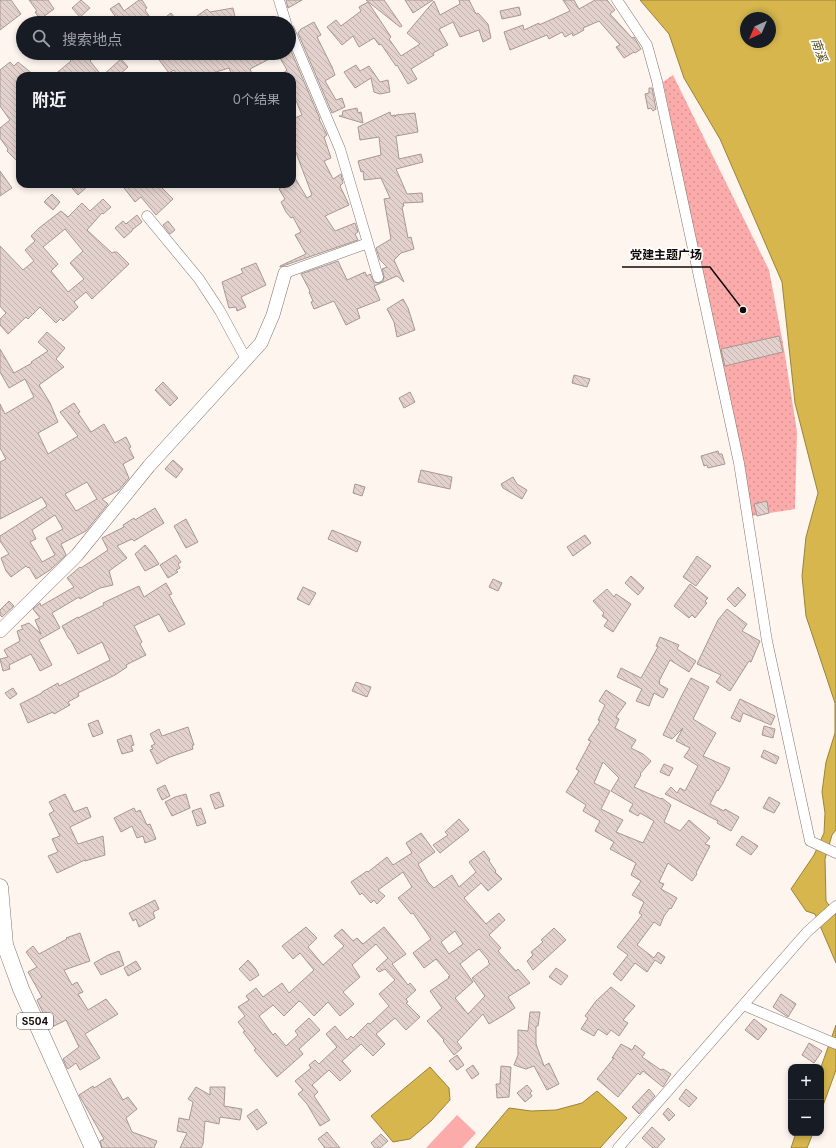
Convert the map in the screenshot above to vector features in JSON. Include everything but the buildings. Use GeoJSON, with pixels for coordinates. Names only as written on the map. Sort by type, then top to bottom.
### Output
{"type":"FeatureCollection","features":[{"type":"Feature","properties":{"kind":"main road","name":"S504"},"geometry":{"type":"LineString","coordinates":[[0,887],[5,944],[21,989],[93,1148]]}},
{"type":"Feature","properties":{"kind":"street"},"geometry":{"type":"LineString","coordinates":[[279,0],[284,16]]}},
{"type":"Feature","properties":{"kind":"street"},"geometry":{"type":"LineString","coordinates":[[617,0],[647,46],[657,81],[739,463],[767,641],[810,841],[834,852]]}},
{"type":"Feature","properties":{"kind":"street"},"geometry":{"type":"LineString","coordinates":[[296,46],[340,149],[378,277]]}},
{"type":"Feature","properties":{"kind":"street"},"geometry":{"type":"LineString","coordinates":[[148,216],[199,279],[220,311],[246,359]]}},
{"type":"Feature","properties":{"kind":"street"},"geometry":{"type":"LineString","coordinates":[[0,632],[77,555],[149,466],[261,343],[273,315],[285,273],[368,242]]}},
{"type":"Feature","properties":{"kind":"street"},"geometry":{"type":"LineString","coordinates":[[618,1148],[807,932],[836,906]]}},
{"type":"Feature","properties":{"kind":"street"},"geometry":{"type":"LineString","coordinates":[[743,1004],[836,1044]]}},
{"type":"Feature","properties":{"kind":"shaded area"},"geometry":{"type":"Polygon","coordinates":[[[673,75],[769,270],[784,349],[797,432],[795,509],[751,516],[663,82],[673,75]]]}},
{"type":"Feature","properties":{"kind":"shaded area"},"geometry":{"type":"Polygon","coordinates":[[[457,1115],[476,1133],[462,1148],[426,1148],[457,1115]]]}},
{"type":"Feature","properties":{"kind":"water","name":"南溪"},"geometry":{"type":"Polygon","coordinates":[[[640,0],[836,0],[836,830],[832,835],[825,859],[826,901],[836,915],[836,963],[815,914],[806,911],[791,889],[814,855],[824,833],[825,813],[822,792],[826,762],[835,733],[835,703],[806,616],[802,576],[806,537],[818,493],[795,403],[782,282],[720,139],[684,78],[669,34],[640,0]]]}},
{"type":"Feature","properties":{"kind":"water"},"geometry":{"type":"Polygon","coordinates":[[[836,1025],[836,1070],[824,1103],[824,1064],[822,1064],[836,1025]]]}},
{"type":"Feature","properties":{"kind":"water"},"geometry":{"type":"Polygon","coordinates":[[[430,1067],[449,1088],[450,1100],[431,1121],[410,1139],[393,1142],[371,1116],[430,1067]]]}},
{"type":"Feature","properties":{"kind":"water"},"geometry":{"type":"Polygon","coordinates":[[[597,1091],[627,1118],[600,1148],[475,1148],[509,1108],[531,1111],[556,1110],[582,1103],[597,1091]]]}},
{"type":"Feature","properties":{"kind":"water"},"geometry":{"type":"Polygon","coordinates":[[[795,1136],[812,1136],[807,1148],[791,1148],[795,1136]]]}},
{"type":"Feature","properties":{"kind":"place","name":"党建主题广场"},"geometry":{"type":"Point","coordinates":[743,310]}}]}
